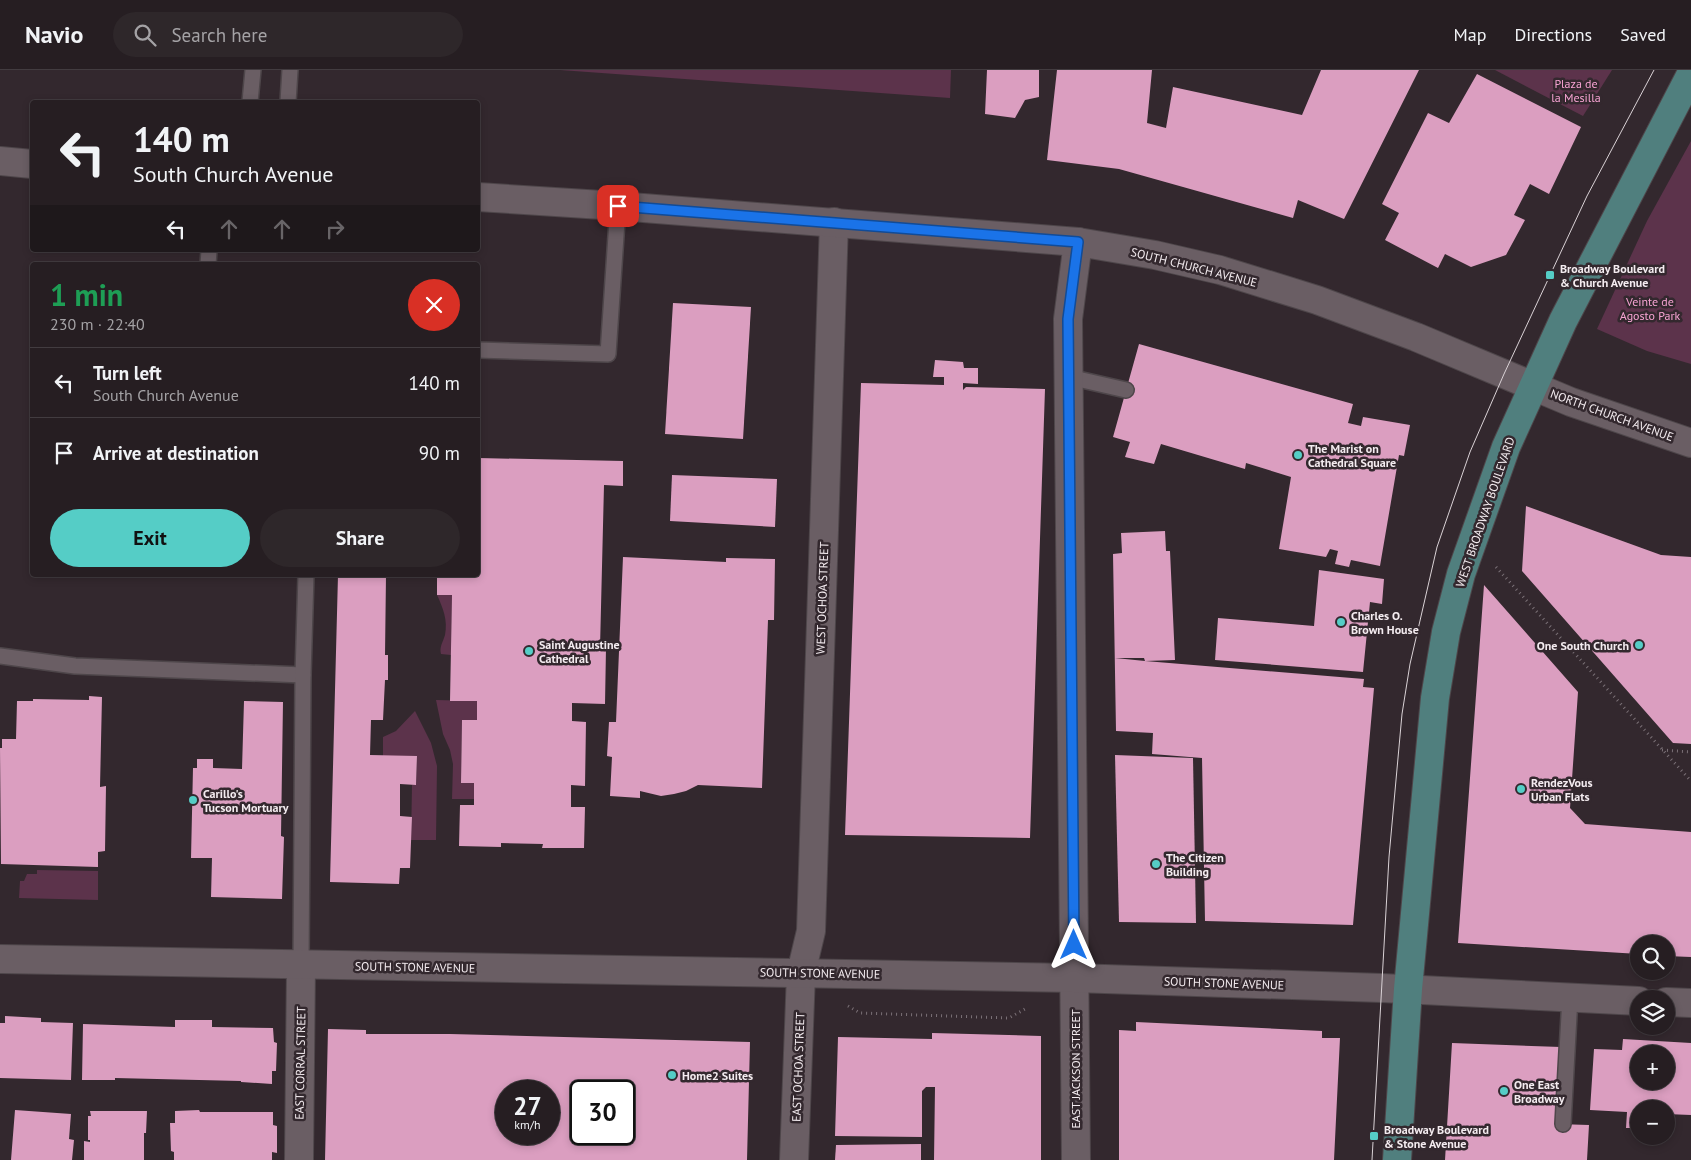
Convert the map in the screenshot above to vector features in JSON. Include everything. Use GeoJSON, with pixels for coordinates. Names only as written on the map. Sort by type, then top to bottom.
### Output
{"type":"FeatureCollection","features":[{"type":"Feature","properties":{"kind":"main road","name":"WEST BROADWAY BOULEVARD"},"geometry":{"type":"LineString","coordinates":[[1397,1160],[1408,989],[1435,698],[1446,632],[1461,574],[1506,447],[1571,305],[1691,74]]}},
{"type":"Feature","properties":{"kind":"street"},"geometry":{"type":"LineString","coordinates":[[0,161],[30,164]]}},
{"type":"Feature","properties":{"kind":"street","name":"SOUTH CHURCH AVENUE"},"geometry":{"type":"LineString","coordinates":[[480,197],[834,222],[1078,242],[1155,255],[1220,270],[1317,300],[1416,337],[1534,386]]}},
{"type":"Feature","properties":{"kind":"street","name":"WEST OCHOA STREET"},"geometry":{"type":"LineString","coordinates":[[802,973],[811,931],[834,222]]}},
{"type":"Feature","properties":{"kind":"street","name":"EAST JACKSON STREET"},"geometry":{"type":"LineString","coordinates":[[1076,1160],[1068,319],[1078,242]]}},
{"type":"Feature","properties":{"kind":"street","name":"NORTH CHURCH AVENUE"},"geometry":{"type":"LineString","coordinates":[[1534,386],[1571,402],[1691,443]]}},
{"type":"Feature","properties":{"kind":"street","name":"SOUTH STONE AVENUE"},"geometry":{"type":"LineString","coordinates":[[0,959],[1074,978],[1408,989],[1630,1000]]}},
{"type":"Feature","properties":{"kind":"street","name":"EAST CORRAL STREET"},"geometry":{"type":"LineString","coordinates":[[299,1160],[301,965]]}},
{"type":"Feature","properties":{"kind":"street","name":"EAST OCHOA STREET"},"geometry":{"type":"LineString","coordinates":[[794,1160],[802,973]]}},
{"type":"Feature","properties":{"kind":"street"},"geometry":{"type":"LineString","coordinates":[[1675,1002],[1691,1003]]}},
{"type":"Feature","properties":{"kind":"lane"},"geometry":{"type":"LineString","coordinates":[[250,100],[253,70]]}},
{"type":"Feature","properties":{"kind":"lane"},"geometry":{"type":"LineString","coordinates":[[288,100],[290,70]]}},
{"type":"Feature","properties":{"kind":"lane"},"geometry":{"type":"LineString","coordinates":[[480,350],[608,354],[618,206]]}},
{"type":"Feature","properties":{"kind":"lane"},"geometry":{"type":"LineString","coordinates":[[1069,377],[1126,390]]}},
{"type":"Feature","properties":{"kind":"lane"},"geometry":{"type":"LineString","coordinates":[[301,965],[303,675],[306,577]]}},
{"type":"Feature","properties":{"kind":"lane"},"geometry":{"type":"LineString","coordinates":[[0,656],[75,666],[303,675]]}},
{"type":"Feature","properties":{"kind":"lane"},"geometry":{"type":"LineString","coordinates":[[1563,1124],[1570,997]]}},
{"type":"Feature","properties":{"kind":"path"},"geometry":{"type":"LineString","coordinates":[[1492,562],[1691,781]]}},
{"type":"Feature","properties":{"kind":"path"},"geometry":{"type":"LineString","coordinates":[[1662,750],[1691,752]]}},
{"type":"Feature","properties":{"kind":"green space"},"geometry":{"type":"Polygon","coordinates":[[[560,70],[951,70],[950,98],[560,70]]]}},
{"type":"Feature","properties":{"kind":"green space","name":"Plaza de la Mesilla"},"geometry":{"type":"Polygon","coordinates":[[[1495,70],[1612,70],[1583,116],[1495,70]]]}},
{"type":"Feature","properties":{"kind":"green space","name":"Veinte de Agosto Park"},"geometry":{"type":"Polygon","coordinates":[[[1691,141],[1691,364],[1647,351],[1597,329],[1647,221],[1691,141]]]}},
{"type":"Feature","properties":{"kind":"green space"},"geometry":{"type":"Polygon","coordinates":[[[437,595],[452,595],[451,655],[441,654],[446,624],[443,609],[437,595]]]}},
{"type":"Feature","properties":{"kind":"green space"},"geometry":{"type":"Polygon","coordinates":[[[436,700],[477,701],[477,720],[462,721],[461,783],[474,783],[474,799],[452,799],[453,764],[450,750],[443,734],[436,700]]]}},
{"type":"Feature","properties":{"kind":"green space"},"geometry":{"type":"Polygon","coordinates":[[[415,711],[431,743],[437,766],[436,840],[411,840],[412,785],[416,785],[417,757],[383,756],[383,737],[396,731],[415,711]]]}},
{"type":"Feature","properties":{"kind":"green space"},"geometry":{"type":"Polygon","coordinates":[[[37,870],[98,871],[98,900],[19,898],[20,881],[24,881],[27,874],[37,874],[37,870]]]}},
{"type":"Feature","properties":{"kind":"building"},"geometry":{"type":"Polygon","coordinates":[[[987,70],[1039,70],[1039,97],[1025,100],[1015,118],[985,114],[987,70]]]}},
{"type":"Feature","properties":{"kind":"building"},"geometry":{"type":"Polygon","coordinates":[[[1057,70],[1152,70],[1147,123],[1166,128],[1173,87],[1302,115],[1321,70],[1419,70],[1344,219],[1298,200],[1293,218],[1119,169],[1047,160],[1057,70]]]}},
{"type":"Feature","properties":{"kind":"building"},"geometry":{"type":"Polygon","coordinates":[[[1477,74],[1581,127],[1549,194],[1530,184],[1514,215],[1525,220],[1506,255],[1471,267],[1445,254],[1438,268],[1385,240],[1399,213],[1382,204],[1428,113],[1449,123],[1477,74]]]}},
{"type":"Feature","properties":{"kind":"building"},"geometry":{"type":"Polygon","coordinates":[[[673,303],[751,307],[743,439],[665,434],[673,303]]]}},
{"type":"Feature","properties":{"kind":"building","name":"The Marist on Cathedral Square"},"geometry":{"type":"Polygon","coordinates":[[[1139,344],[1353,404],[1348,423],[1361,426],[1363,417],[1410,425],[1404,456],[1399,455],[1380,566],[1351,560],[1349,567],[1335,564],[1338,551],[1330,549],[1326,557],[1279,549],[1291,477],[1246,463],[1245,469],[1161,444],[1154,464],[1125,457],[1130,442],[1113,437],[1139,344]]]}},
{"type":"Feature","properties":{"kind":"building"},"geometry":{"type":"Polygon","coordinates":[[[935,360],[963,362],[964,368],[978,368],[978,384],[963,383],[963,390],[966,387],[1045,389],[1030,838],[845,835],[861,383],[944,385],[944,377],[933,377],[935,360]]]}},
{"type":"Feature","properties":{"kind":"building","name":"Saint Augustine Cathedral"},"geometry":{"type":"Polygon","coordinates":[[[480,458],[623,461],[623,486],[604,485],[600,648],[606,648],[605,704],[572,703],[572,721],[586,722],[585,786],[571,785],[571,807],[585,807],[584,848],[542,848],[543,844],[501,843],[501,847],[459,846],[460,805],[474,805],[474,783],[461,783],[462,720],[477,720],[477,701],[450,701],[452,595],[437,595],[437,577],[480,577],[480,458]]]}},
{"type":"Feature","properties":{"kind":"building"},"geometry":{"type":"Polygon","coordinates":[[[672,475],[777,479],[775,527],[670,521],[672,475]]]}},
{"type":"Feature","properties":{"kind":"building","name":"One South Church"},"geometry":{"type":"Polygon","coordinates":[[[1526,506],[1661,555],[1691,557],[1691,744],[1673,743],[1522,571],[1526,506]]]}},
{"type":"Feature","properties":{"kind":"building"},"geometry":{"type":"Polygon","coordinates":[[[1165,531],[1166,551],[1170,551],[1175,660],[1145,661],[1364,679],[1363,687],[1374,688],[1353,925],[1205,921],[1202,758],[1152,754],[1153,733],[1116,731],[1113,554],[1122,553],[1121,533],[1165,531]],[[1115,658],[1145,661],[1144,658],[1115,658]]]}},
{"type":"Feature","properties":{"kind":"building"},"geometry":{"type":"Polygon","coordinates":[[[623,557],[726,562],[726,558],[775,559],[774,620],[768,620],[762,788],[698,785],[686,791],[661,796],[640,791],[640,798],[610,796],[612,757],[607,756],[609,722],[616,722],[623,557]]]}},
{"type":"Feature","properties":{"kind":"building","name":"Charles O. Brown House"},"geometry":{"type":"Polygon","coordinates":[[[1319,570],[1384,579],[1382,604],[1370,602],[1363,672],[1215,660],[1218,618],[1314,626],[1319,570]]]}},
{"type":"Feature","properties":{"kind":"building"},"geometry":{"type":"Polygon","coordinates":[[[338,577],[386,577],[385,655],[388,655],[388,680],[385,680],[383,720],[371,720],[370,755],[417,756],[416,785],[400,784],[400,816],[412,817],[410,868],[400,868],[399,884],[330,882],[338,577]]]}},
{"type":"Feature","properties":{"kind":"building","name":"RendezVous Urban Flats"},"geometry":{"type":"Polygon","coordinates":[[[1484,585],[1578,692],[1570,808],[1585,824],[1691,832],[1691,957],[1675,956],[1675,935],[1630,935],[1630,953],[1458,943],[1484,585]]]}},
{"type":"Feature","properties":{"kind":"building"},"geometry":{"type":"Polygon","coordinates":[[[89,696],[102,697],[100,787],[106,786],[105,851],[98,852],[98,867],[1,864],[0,748],[2,748],[2,739],[16,739],[17,701],[33,701],[33,699],[89,700],[89,696]]]}},
{"type":"Feature","properties":{"kind":"building"},"geometry":{"type":"Polygon","coordinates":[[[244,701],[283,702],[281,836],[284,837],[282,899],[211,897],[212,858],[191,858],[193,768],[197,768],[197,759],[213,759],[213,768],[242,769],[244,701]]]}},
{"type":"Feature","properties":{"kind":"building","name":"The Citizen Building"},"geometry":{"type":"Polygon","coordinates":[[[1115,755],[1193,758],[1196,923],[1119,922],[1115,755]]]}},
{"type":"Feature","properties":{"kind":"building"},"geometry":{"type":"Polygon","coordinates":[[[5,1016],[41,1018],[41,1022],[73,1023],[71,1080],[0,1078],[0,1023],[5,1023],[5,1016]]]}},
{"type":"Feature","properties":{"kind":"building"},"geometry":{"type":"Polygon","coordinates":[[[175,1020],[212,1020],[212,1027],[273,1028],[274,1042],[277,1043],[276,1071],[272,1071],[272,1084],[241,1081],[115,1078],[115,1080],[82,1080],[83,1024],[175,1027],[175,1020]]]}},
{"type":"Feature","properties":{"kind":"building"},"geometry":{"type":"Polygon","coordinates":[[[1136,1022],[1322,1031],[1322,1038],[1340,1038],[1334,1160],[1119,1160],[1119,1030],[1136,1031],[1136,1022]]]}},
{"type":"Feature","properties":{"kind":"building"},"geometry":{"type":"Polygon","coordinates":[[[328,1029],[366,1030],[366,1034],[450,1034],[750,1042],[747,1160],[325,1160],[328,1029]]]}},
{"type":"Feature","properties":{"kind":"building"},"geometry":{"type":"Polygon","coordinates":[[[932,1033],[1041,1036],[1041,1160],[934,1160],[935,1087],[926,1087],[922,1091],[922,1137],[835,1136],[838,1037],[932,1039],[932,1033]]]}},
{"type":"Feature","properties":{"kind":"building"},"geometry":{"type":"Polygon","coordinates":[[[1623,1039],[1691,1043],[1691,1115],[1675,1114],[1675,1100],[1630,1100],[1630,1128],[1626,1128],[1627,1112],[1590,1110],[1594,1049],[1622,1050],[1623,1039]]]}},
{"type":"Feature","properties":{"kind":"building","name":"One East Broadway"},"geometry":{"type":"Polygon","coordinates":[[[1452,1043],[1561,1047],[1557,1124],[1589,1125],[1587,1160],[1445,1160],[1452,1043]]]}},
{"type":"Feature","properties":{"kind":"building"},"geometry":{"type":"Polygon","coordinates":[[[15,1110],[71,1114],[69,1139],[74,1140],[72,1160],[11,1160],[15,1110]]]}},
{"type":"Feature","properties":{"kind":"building"},"geometry":{"type":"Polygon","coordinates":[[[199,1110],[200,1112],[273,1112],[273,1125],[277,1126],[277,1153],[272,1152],[272,1160],[174,1160],[174,1152],[171,1151],[170,1123],[175,1123],[175,1111],[199,1110]]]}},
{"type":"Feature","properties":{"kind":"building"},"geometry":{"type":"Polygon","coordinates":[[[90,1111],[147,1111],[146,1133],[144,1133],[144,1160],[84,1160],[84,1141],[90,1142],[88,1140],[88,1116],[91,1116],[90,1111]]]}},
{"type":"Feature","properties":{"kind":"building"},"geometry":{"type":"Polygon","coordinates":[[[921,1144],[921,1160],[835,1160],[836,1145],[921,1144]]]}},
{"type":"Feature","properties":{"kind":"tram line"},"geometry":{"type":"LineString","coordinates":[[1372,1160],[1389,857],[1402,714],[1410,664],[1437,547],[1470,452],[1504,374],[1587,196],[1654,70]]}},
{"type":"Feature","properties":{"kind":"place","name":"Broadway Boulevard & Church Avenue"},"geometry":{"type":"Point","coordinates":[1550,275]}},
{"type":"Feature","properties":{"kind":"place","name":"The Marist on Cathedral Square"},"geometry":{"type":"Point","coordinates":[1298,455]}},
{"type":"Feature","properties":{"kind":"place","name":"Charles O. Brown House"},"geometry":{"type":"Point","coordinates":[1341,622]}},
{"type":"Feature","properties":{"kind":"place","name":"One South Church"},"geometry":{"type":"Point","coordinates":[1639,645]}},
{"type":"Feature","properties":{"kind":"place","name":"Saint Augustine Cathedral"},"geometry":{"type":"Point","coordinates":[529,651]}},
{"type":"Feature","properties":{"kind":"place","name":"RendezVous Urban Flats"},"geometry":{"type":"Point","coordinates":[1521,789]}},
{"type":"Feature","properties":{"kind":"place","name":"Carillo's Tucson Mortuary"},"geometry":{"type":"Point","coordinates":[193,800]}},
{"type":"Feature","properties":{"kind":"place","name":"The Citizen Building"},"geometry":{"type":"Point","coordinates":[1156,864]}},
{"type":"Feature","properties":{"kind":"place","name":"Home2 Suites"},"geometry":{"type":"Point","coordinates":[672,1075]}},
{"type":"Feature","properties":{"kind":"place","name":"One East Broadway"},"geometry":{"type":"Point","coordinates":[1504,1091]}},
{"type":"Feature","properties":{"kind":"place","name":"Broadway Boulevard & Stone Avenue"},"geometry":{"type":"Point","coordinates":[1374,1136]}},
{"type":"Feature","properties":{"kind":"route"},"geometry":{"type":"LineString","coordinates":[[618,206],[1078,242],[1068,319],[1074,945]]}}]}
